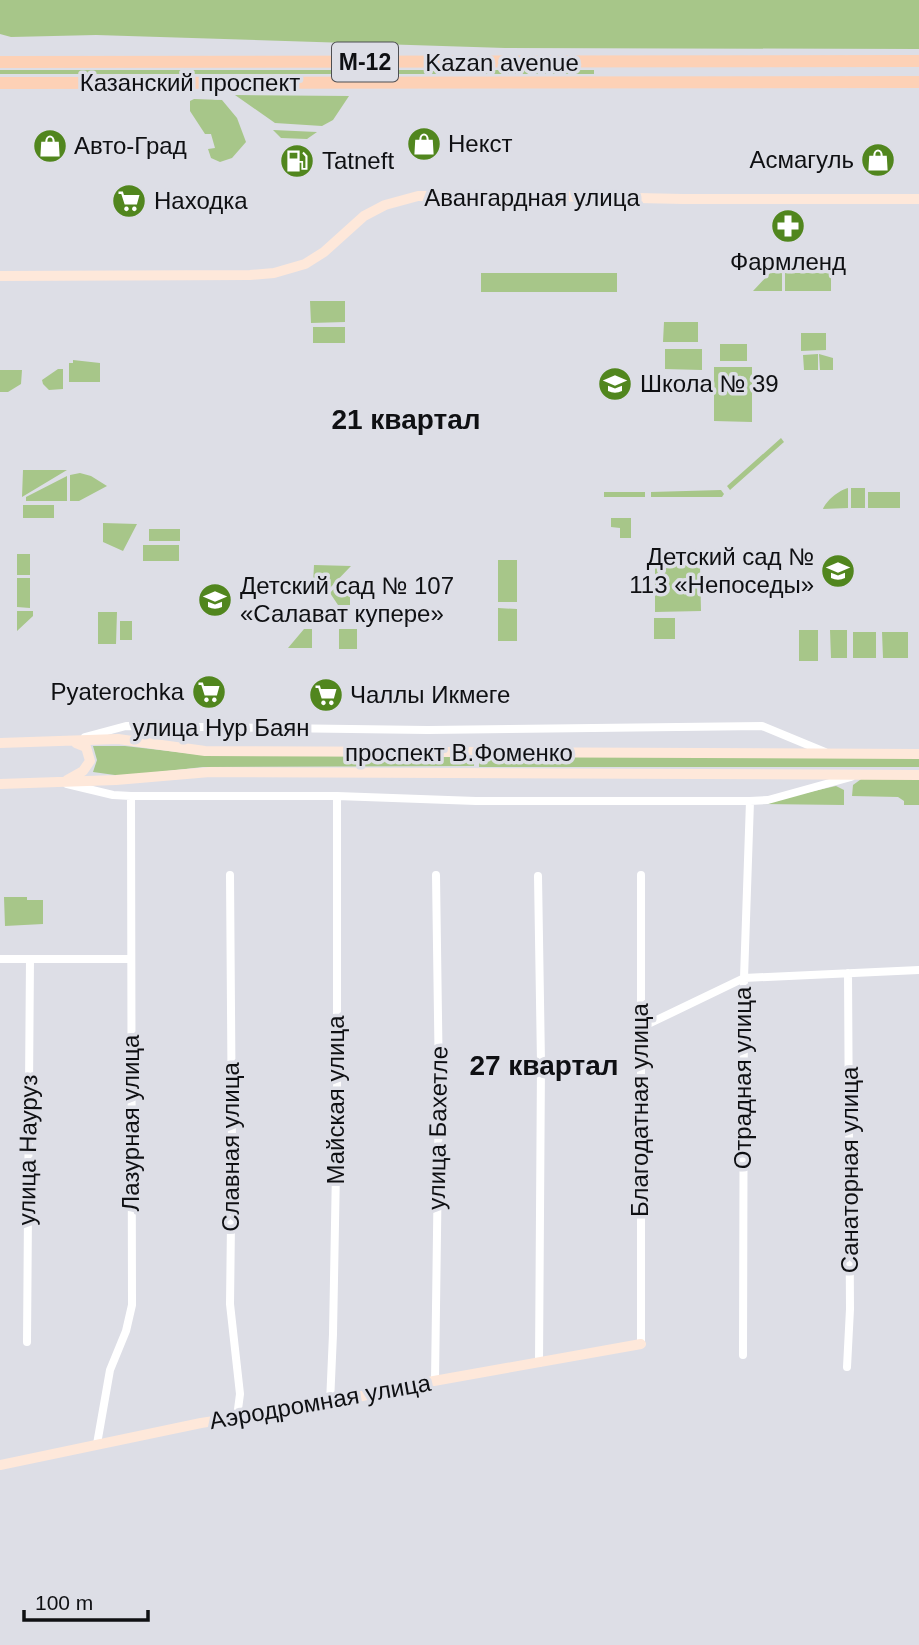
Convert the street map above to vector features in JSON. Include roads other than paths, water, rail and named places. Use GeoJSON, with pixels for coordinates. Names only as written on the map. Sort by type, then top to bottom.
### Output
{"type":"FeatureCollection","features":[{"type":"Feature","properties":{"kind":"main road","name":"Kazan avenue"},"geometry":{"type":"LineString","coordinates":[[3,60],[590,63],[919,61]]}},
{"type":"Feature","properties":{"kind":"main road"},"geometry":{"type":"LineString","coordinates":[[590,63],[602,73],[590,83]]}},
{"type":"Feature","properties":{"kind":"main road","name":"Kazan avenue"},"geometry":{"type":"LineString","coordinates":[[590,83],[919,82]]}},
{"type":"Feature","properties":{"kind":"main road","name":"Казанский проспект"},"geometry":{"type":"LineString","coordinates":[[0,83],[590,83]]}},
{"type":"Feature","properties":{"kind":"main road","name":"Авангардная улица"},"geometry":{"type":"LineString","coordinates":[[0,276],[274,273],[312,261],[364,216],[385,205],[418,196],[683,200],[919,199]]}},
{"type":"Feature","properties":{"kind":"main road","name":"проспект В.Фоменко"},"geometry":{"type":"LineString","coordinates":[[0,743],[118,739],[205,751],[919,754]]}},
{"type":"Feature","properties":{"kind":"main road"},"geometry":{"type":"LineString","coordinates":[[61,783],[83,771],[90,761],[86,747],[70,741]]}},
{"type":"Feature","properties":{"kind":"main road","name":"проспект В.Фоменко"},"geometry":{"type":"LineString","coordinates":[[0,784],[61,783],[210,772],[919,775]]}},
{"type":"Feature","properties":{"kind":"main road","name":"Аэродромная улица"},"geometry":{"type":"LineString","coordinates":[[0,1465],[237,1417],[330,1403],[641,1344]]}},
{"type":"Feature","properties":{"kind":"street","name":"улица Нур Баян"},"geometry":{"type":"LineString","coordinates":[[70,741],[126,726],[428,730],[762,726],[831,754]]}},
{"type":"Feature","properties":{"kind":"street"},"geometry":{"type":"LineString","coordinates":[[61,783],[113,795],[131,796],[337,796],[476,801],[750,801],[768,800],[856,775]]}},
{"type":"Feature","properties":{"kind":"street","name":"Лазурная улица"},"geometry":{"type":"LineString","coordinates":[[97,1444],[110,1370],[126,1331],[132,1305],[131,796]]}},
{"type":"Feature","properties":{"kind":"street","name":"Майская улица"},"geometry":{"type":"LineString","coordinates":[[330,1403],[337,1114],[337,796]]}},
{"type":"Feature","properties":{"kind":"street","name":"Отрадная улица"},"geometry":{"type":"LineString","coordinates":[[743,1355],[744,978],[750,801]]}},
{"type":"Feature","properties":{"kind":"street","name":"Славная улица"},"geometry":{"type":"LineString","coordinates":[[230,875],[230,1304],[240,1394],[237,1417]]}},
{"type":"Feature","properties":{"kind":"street","name":"улица Бахетле"},"geometry":{"type":"LineString","coordinates":[[435,1381],[439,1087],[436,875]]}},
{"type":"Feature","properties":{"kind":"street","name":"Благодатная улица"},"geometry":{"type":"LineString","coordinates":[[641,875],[641,1344]]}},
{"type":"Feature","properties":{"kind":"street"},"geometry":{"type":"LineString","coordinates":[[538,876],[541,1063],[539,1363]]}},
{"type":"Feature","properties":{"kind":"street"},"geometry":{"type":"LineString","coordinates":[[0,959],[131,958]]}},
{"type":"Feature","properties":{"kind":"street","name":"улица Науруз"},"geometry":{"type":"LineString","coordinates":[[27,1342],[30,959]]}},
{"type":"Feature","properties":{"kind":"street"},"geometry":{"type":"LineString","coordinates":[[640,1028],[744,978],[919,970]]}},
{"type":"Feature","properties":{"kind":"street","name":"Санаторная улица"},"geometry":{"type":"LineString","coordinates":[[847,1367],[850,1309],[848,973]]}},
{"type":"Feature","properties":{"kind":"place","name":"Некст"},"geometry":{"type":"Point","coordinates":[424,144]}},
{"type":"Feature","properties":{"kind":"place","name":"Авто-Град"},"geometry":{"type":"Point","coordinates":[50,146]}},
{"type":"Feature","properties":{"kind":"place","name":"Асмагуль"},"geometry":{"type":"Point","coordinates":[878,160]}},
{"type":"Feature","properties":{"kind":"place","name":"Tatneft"},"geometry":{"type":"Point","coordinates":[297,161]}},
{"type":"Feature","properties":{"kind":"place","name":"Находка"},"geometry":{"type":"Point","coordinates":[129,201]}},
{"type":"Feature","properties":{"kind":"place","name":"Фармленд"},"geometry":{"type":"Point","coordinates":[788,226]}},
{"type":"Feature","properties":{"kind":"place","name":"Школа № 39"},"geometry":{"type":"Point","coordinates":[615,384]}},
{"type":"Feature","properties":{"kind":"place","name":"Детский сад № 113 «Непоседы»"},"geometry":{"type":"Point","coordinates":[838,571]}},
{"type":"Feature","properties":{"kind":"place","name":"Детский сад № 107 «Салават купере»"},"geometry":{"type":"Point","coordinates":[215,600]}},
{"type":"Feature","properties":{"kind":"place","name":"Pyaterochka"},"geometry":{"type":"Point","coordinates":[209,692]}},
{"type":"Feature","properties":{"kind":"place","name":"Чаллы Икмеге"},"geometry":{"type":"Point","coordinates":[326,695]}},
{"type":"Feature","properties":{"kind":"district","name":"21 квартал"},"geometry":{"type":"Point","coordinates":[406,419]}},
{"type":"Feature","properties":{"kind":"district","name":"27 квартал"},"geometry":{"type":"Point","coordinates":[544,1065]}}]}
